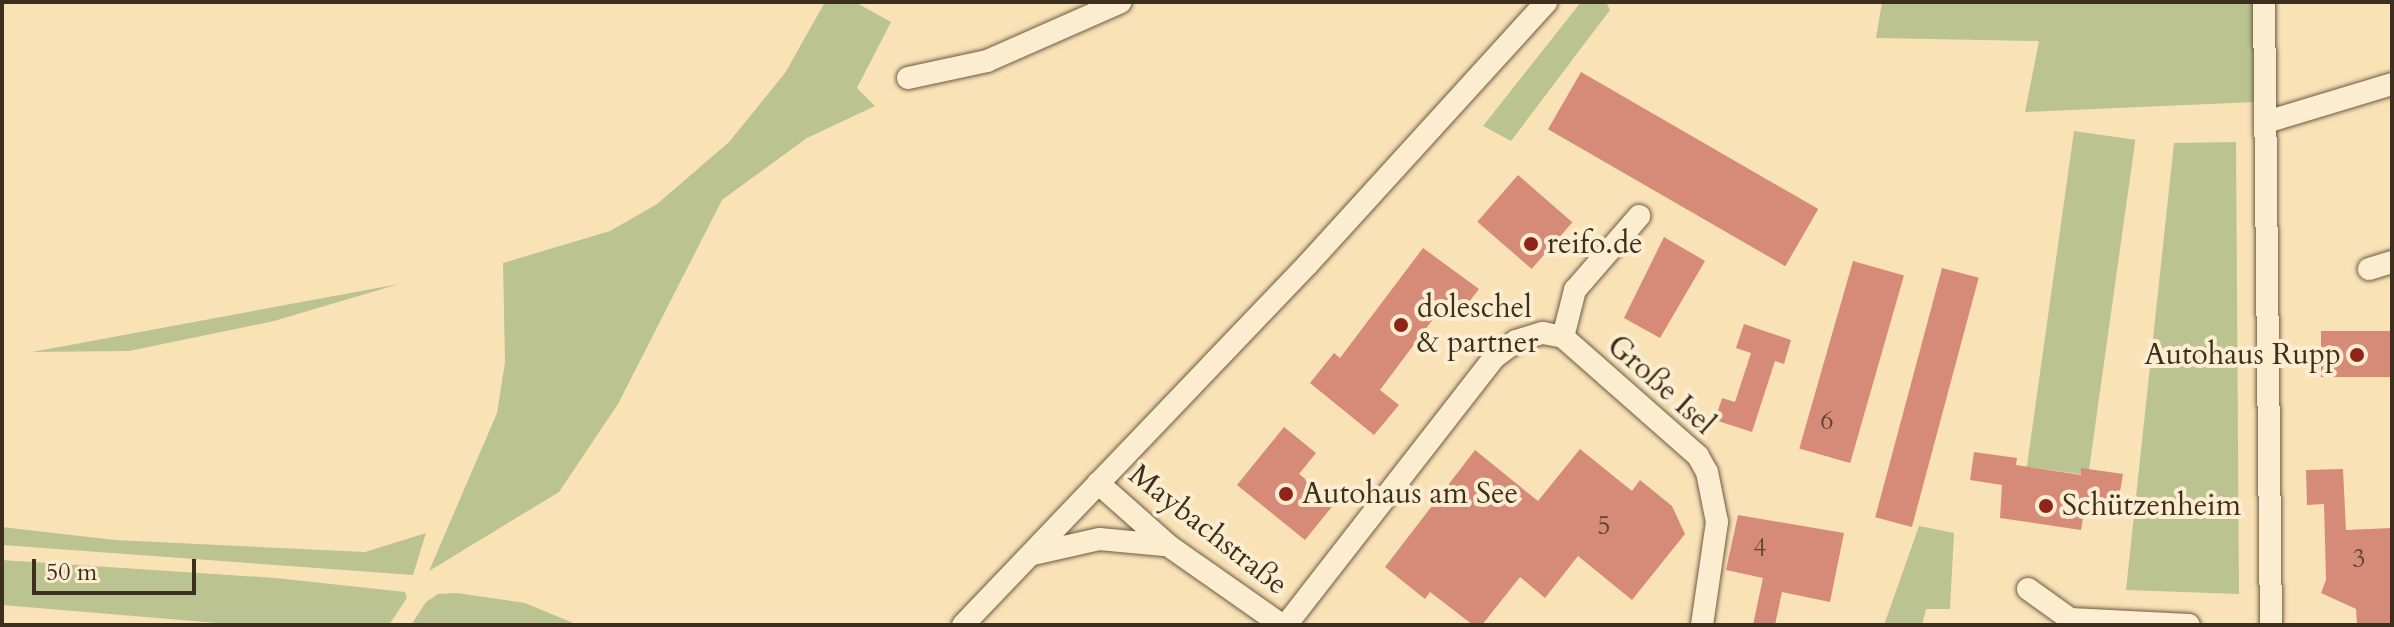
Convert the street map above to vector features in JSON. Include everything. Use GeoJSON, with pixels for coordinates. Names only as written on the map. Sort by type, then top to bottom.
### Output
{"type":"FeatureCollection","features":[{"type":"Feature","properties":{"kind":"street"},"geometry":{"type":"LineString","coordinates":[[908,78],[987,61],[1121,2]]}},
{"type":"Feature","properties":{"kind":"street"},"geometry":{"type":"LineString","coordinates":[[963,625],[1319,253],[1546,2]]}},
{"type":"Feature","properties":{"kind":"street"},"geometry":{"type":"LineString","coordinates":[[2264,2],[2271,625]]}},
{"type":"Feature","properties":{"kind":"street"},"geometry":{"type":"LineString","coordinates":[[2266,122],[2392,84]]}},
{"type":"Feature","properties":{"kind":"street","name":"Große Isel"},"geometry":{"type":"LineString","coordinates":[[1563,337],[1575,290],[1639,216]]}},
{"type":"Feature","properties":{"kind":"street"},"geometry":{"type":"LineString","coordinates":[[2369,269],[2392,262]]}},
{"type":"Feature","properties":{"kind":"street","name":"Große Isel"},"geometry":{"type":"LineString","coordinates":[[1284,625],[1495,357],[1534,334],[1563,337],[1698,456],[1707,472],[1717,522],[1702,625]]}},
{"type":"Feature","properties":{"kind":"street","name":"Maybachstraße"},"geometry":{"type":"LineString","coordinates":[[1098,483],[1169,546],[1284,625]]}},
{"type":"Feature","properties":{"kind":"street"},"geometry":{"type":"LineString","coordinates":[[1027,556],[1099,539],[1169,546]]}},
{"type":"Feature","properties":{"kind":"street"},"geometry":{"type":"LineString","coordinates":[[2028,589],[2070,619],[2189,625]]}},
{"type":"Feature","properties":{"kind":"green space"},"geometry":{"type":"Polygon","coordinates":[[[825,2],[855,2],[891,22],[857,88],[875,106],[807,138],[722,200],[618,404],[559,492],[429,571],[497,413],[505,362],[503,263],[610,231],[657,204],[729,142],[785,73],[825,2]]]}},
{"type":"Feature","properties":{"kind":"green space"},"geometry":{"type":"Polygon","coordinates":[[[1581,2],[1606,2],[1610,10],[1511,141],[1483,126],[1581,2]]]}},
{"type":"Feature","properties":{"kind":"green space"},"geometry":{"type":"Polygon","coordinates":[[[1882,2],[2254,2],[2255,102],[2025,112],[2039,41],[1876,38],[1882,2]]]}},
{"type":"Feature","properties":{"kind":"green space"},"geometry":{"type":"Polygon","coordinates":[[[2074,131],[2135,140],[2088,475],[2027,467],[2074,131]]]}},
{"type":"Feature","properties":{"kind":"green space"},"geometry":{"type":"Polygon","coordinates":[[[2236,142],[2239,594],[2126,590],[2174,143],[2236,142]]]}},
{"type":"Feature","properties":{"kind":"green space"},"geometry":{"type":"Polygon","coordinates":[[[399,284],[274,321],[129,351],[32,352],[399,284]]]}},
{"type":"Feature","properties":{"kind":"green space"},"geometry":{"type":"Polygon","coordinates":[[[1919,526],[1954,533],[1950,609],[1926,609],[1922,625],[1884,625],[1919,526]]]}},
{"type":"Feature","properties":{"kind":"green space"},"geometry":{"type":"Polygon","coordinates":[[[2,527],[115,540],[365,552],[426,533],[413,575],[2,545],[2,527]]]}},
{"type":"Feature","properties":{"kind":"green space"},"geometry":{"type":"Polygon","coordinates":[[[2,560],[276,578],[405,592],[407,598],[389,625],[241,625],[2,605],[2,560]]]}},
{"type":"Feature","properties":{"kind":"green space"},"geometry":{"type":"Polygon","coordinates":[[[457,593],[525,603],[578,625],[411,625],[426,602],[438,594],[457,593]]]}},
{"type":"Feature","properties":{"kind":"building"},"geometry":{"type":"Polygon","coordinates":[[[1581,72],[1818,209],[1785,266],[1548,129],[1581,72]]]}},
{"type":"Feature","properties":{"kind":"building"},"geometry":{"type":"Polygon","coordinates":[[[1518,175],[1572,222],[1532,269],[1477,222],[1518,175]]]}},
{"type":"Feature","properties":{"kind":"building"},"geometry":{"type":"Polygon","coordinates":[[[1664,237],[1705,261],[1660,338],[1624,318],[1664,237]]]}},
{"type":"Feature","properties":{"kind":"building"},"geometry":{"type":"Polygon","coordinates":[[[1423,248],[1479,289],[1466,306],[1451,295],[1380,390],[1399,405],[1374,435],[1310,383],[1334,353],[1340,358],[1423,248]]]}},
{"type":"Feature","properties":{"kind":"building"},"geometry":{"type":"Polygon","coordinates":[[[1853,261],[1904,276],[1850,463],[1799,448],[1853,261]]]}},
{"type":"Feature","properties":{"kind":"building"},"geometry":{"type":"Polygon","coordinates":[[[1942,268],[1979,278],[1912,527],[1875,517],[1942,268]]]}},
{"type":"Feature","properties":{"kind":"building"},"geometry":{"type":"Polygon","coordinates":[[[1744,324],[1791,340],[1784,364],[1775,361],[1752,432],[1715,420],[1722,398],[1735,402],[1751,353],[1736,348],[1744,324]]]}},
{"type":"Feature","properties":{"kind":"building","name":"Autohaus Rupp"},"geometry":{"type":"Polygon","coordinates":[[[2321,331],[2392,331],[2392,377],[2321,377],[2321,331]]]}},
{"type":"Feature","properties":{"kind":"building","name":"Autohaus am See"},"geometry":{"type":"Polygon","coordinates":[[[1284,427],[1316,453],[1299,474],[1335,503],[1305,540],[1237,485],[1284,427]]]}},
{"type":"Feature","properties":{"kind":"building"},"geometry":{"type":"Polygon","coordinates":[[[1580,449],[1632,491],[1640,480],[1672,506],[1685,534],[1632,600],[1578,556],[1545,598],[1520,577],[1482,625],[1473,625],[1430,592],[1425,599],[1385,567],[1475,450],[1538,501],[1580,449]]]}},
{"type":"Feature","properties":{"kind":"building"},"geometry":{"type":"Polygon","coordinates":[[[1974,452],[2017,458],[2016,465],[2081,475],[2081,468],[2123,474],[2118,504],[2086,500],[2081,530],[2000,518],[2002,485],[1970,480],[1974,452]]]}},
{"type":"Feature","properties":{"kind":"building"},"geometry":{"type":"Polygon","coordinates":[[[2343,469],[2346,530],[2392,528],[2392,625],[2357,625],[2356,609],[2321,593],[2326,580],[2324,504],[2307,505],[2306,470],[2343,469]]]}},
{"type":"Feature","properties":{"kind":"building"},"geometry":{"type":"Polygon","coordinates":[[[1738,515],[1844,533],[1830,602],[1782,592],[1775,625],[1753,625],[1763,578],[1726,570],[1738,515]]]}},
{"type":"Feature","properties":{"kind":"place","name":"reifo.de"},"geometry":{"type":"Point","coordinates":[1531,244]}},
{"type":"Feature","properties":{"kind":"place","name":"doleschel & partner"},"geometry":{"type":"Point","coordinates":[1401,325]}},
{"type":"Feature","properties":{"kind":"place","name":"Autohaus Rupp"},"geometry":{"type":"Point","coordinates":[2357,355]}},
{"type":"Feature","properties":{"kind":"place","name":"Autohaus am See"},"geometry":{"type":"Point","coordinates":[1286,494]}},
{"type":"Feature","properties":{"kind":"place","name":"Schützenheim"},"geometry":{"type":"Point","coordinates":[2046,506]}}]}
